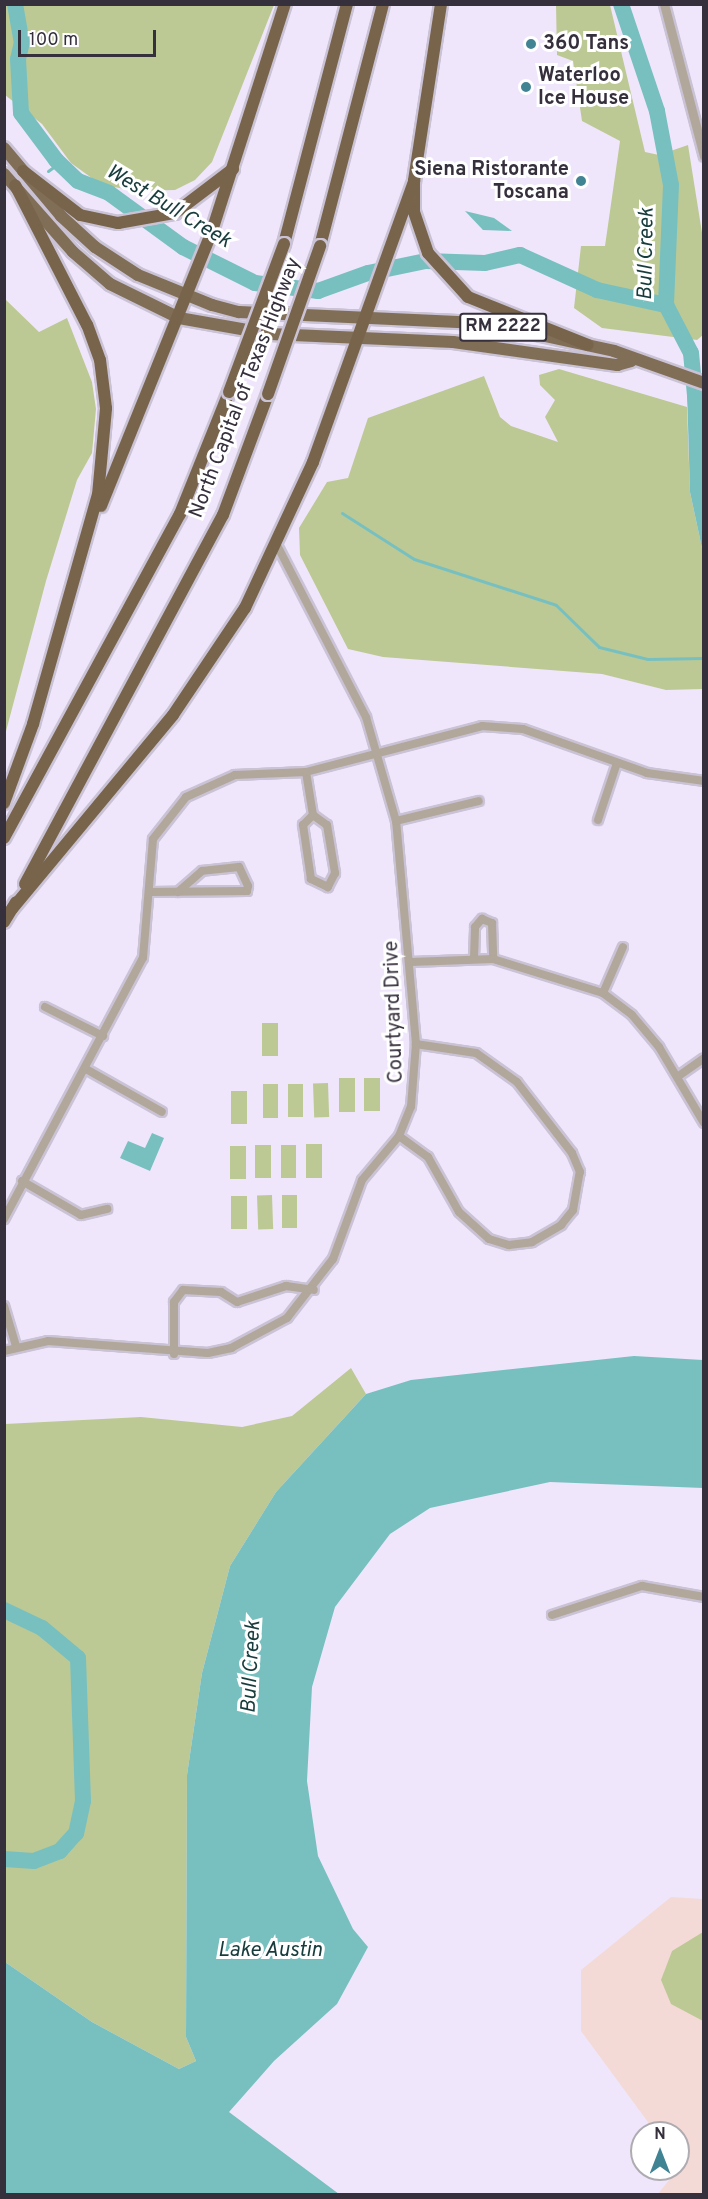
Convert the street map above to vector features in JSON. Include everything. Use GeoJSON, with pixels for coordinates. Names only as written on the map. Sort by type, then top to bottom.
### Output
{"type":"FeatureCollection","features":[{"type":"Feature","properties":{"kind":"highway"},"geometry":{"type":"LineString","coordinates":[[79,560],[189,294],[234,168],[285,4]]}},
{"type":"Feature","properties":{"kind":"highway","name":"North Capital of Texas Highway"},"geometry":{"type":"LineString","coordinates":[[4,838],[180,514],[229,392],[284,244],[347,4]]}},
{"type":"Feature","properties":{"kind":"highway","name":"North Capital of Texas Highway"},"geometry":{"type":"LineString","coordinates":[[4,922],[223,515],[320,246],[383,4]]}},
{"type":"Feature","properties":{"kind":"highway"},"geometry":{"type":"LineString","coordinates":[[441,4],[414,181],[414,212],[421,234],[450,283],[485,306],[588,345]]}},
{"type":"Feature","properties":{"kind":"highway"},"geometry":{"type":"LineString","coordinates":[[23,171],[80,215],[117,223],[175,213],[234,168]]}},
{"type":"Feature","properties":{"kind":"highway"},"geometry":{"type":"LineString","coordinates":[[12,909],[173,715],[245,608],[277,544],[370,316],[414,181]]}},
{"type":"Feature","properties":{"kind":"highway"},"geometry":{"type":"LineString","coordinates":[[4,803],[33,724],[79,560],[103,455],[106,408],[100,360],[15,186]]}},
{"type":"Feature","properties":{"kind":"main road","name":"RM 2222"},"geometry":{"type":"LineString","coordinates":[[4,148],[95,247],[138,275],[239,312],[370,316],[485,323],[588,345],[631,361],[704,383]]}},
{"type":"Feature","properties":{"kind":"main road","name":"RM 2222"},"geometry":{"type":"LineString","coordinates":[[4,174],[110,284],[179,318],[219,329],[488,347],[617,365],[631,361]]}},
{"type":"Feature","properties":{"kind":"street"},"geometry":{"type":"LineString","coordinates":[[664,4],[704,156]]}},
{"type":"Feature","properties":{"kind":"street","name":"Courtyard Drive"},"geometry":{"type":"LineString","coordinates":[[4,1351],[16,1346],[83,1342],[174,1354],[231,1348],[287,1318],[314,1290],[333,1259],[362,1180],[399,1136],[416,1087],[411,962],[396,821],[378,752],[352,686],[277,544]]}},
{"type":"Feature","properties":{"kind":"street"},"geometry":{"type":"LineString","coordinates":[[4,1219],[22,1181],[86,1069],[143,958],[153,839],[186,797],[235,775],[306,771],[462,728],[504,725],[617,763],[704,781]]}},
{"type":"Feature","properties":{"kind":"street"},"geometry":{"type":"LineString","coordinates":[[598,820],[617,763]]}},
{"type":"Feature","properties":{"kind":"street"},"geometry":{"type":"LineString","coordinates":[[306,771],[313,815],[327,825],[336,873],[328,886],[311,879],[303,825],[313,815]]}},
{"type":"Feature","properties":{"kind":"street"},"geometry":{"type":"LineString","coordinates":[[396,821],[479,801]]}},
{"type":"Feature","properties":{"kind":"street"},"geometry":{"type":"LineString","coordinates":[[150,892],[178,892],[247,891],[248,886],[239,867],[202,871],[178,892]]}},
{"type":"Feature","properties":{"kind":"street"},"geometry":{"type":"LineString","coordinates":[[474,958],[475,927],[482,919],[492,923],[493,959]]}},
{"type":"Feature","properties":{"kind":"street"},"geometry":{"type":"LineString","coordinates":[[603,993],[622,947]]}},
{"type":"Feature","properties":{"kind":"street"},"geometry":{"type":"LineString","coordinates":[[411,962],[493,959],[603,993],[632,1015],[680,1075],[704,1123]]}},
{"type":"Feature","properties":{"kind":"street"},"geometry":{"type":"LineString","coordinates":[[45,1007],[102,1036]]}},
{"type":"Feature","properties":{"kind":"street"},"geometry":{"type":"LineString","coordinates":[[399,1136],[428,1157],[459,1212],[489,1239],[508,1245],[532,1242],[561,1225],[573,1210],[580,1173],[572,1153],[517,1082],[476,1053],[416,1044]]}},
{"type":"Feature","properties":{"kind":"street"},"geometry":{"type":"LineString","coordinates":[[680,1075],[704,1058]]}},
{"type":"Feature","properties":{"kind":"street"},"geometry":{"type":"LineString","coordinates":[[86,1069],[162,1112]]}},
{"type":"Feature","properties":{"kind":"street"},"geometry":{"type":"LineString","coordinates":[[22,1181],[81,1215],[107,1209]]}},
{"type":"Feature","properties":{"kind":"street"},"geometry":{"type":"LineString","coordinates":[[174,1354],[174,1302],[183,1290],[221,1292],[237,1302],[286,1286],[314,1290]]}},
{"type":"Feature","properties":{"kind":"street"},"geometry":{"type":"LineString","coordinates":[[4,1306],[8,1329],[16,1346]]}},
{"type":"Feature","properties":{"kind":"street"},"geometry":{"type":"LineString","coordinates":[[552,1615],[642,1586],[704,1597]]}},
{"type":"Feature","properties":{"kind":"shaded area"},"geometry":{"type":"Polygon","coordinates":[[[4,5],[274,5],[212,162],[195,180],[175,190],[134,191],[100,184],[71,163],[42,124],[5,95],[4,5]]]}},
{"type":"Feature","properties":{"kind":"shaded area"},"geometry":{"type":"Polygon","coordinates":[[[556,5],[610,5],[645,152],[659,155],[688,145],[703,239],[703,335],[697,340],[602,328],[574,308],[581,246],[605,246],[620,141],[582,121],[573,61],[557,55],[556,5]]]}},
{"type":"Feature","properties":{"kind":"shaded area"},"geometry":{"type":"Polygon","coordinates":[[[5,299],[39,332],[67,318],[92,382],[96,409],[92,453],[77,480],[46,581],[5,735],[5,299]]]}},
{"type":"Feature","properties":{"kind":"shaded area"},"geometry":{"type":"Polygon","coordinates":[[[559,369],[687,407],[690,492],[703,553],[703,689],[666,690],[602,674],[383,657],[348,649],[300,555],[299,528],[327,482],[348,478],[368,418],[484,376],[500,417],[511,426],[558,442],[545,417],[555,400],[540,385],[539,375],[559,369]]]}},
{"type":"Feature","properties":{"kind":"shaded area"},"geometry":{"type":"Polygon","coordinates":[[[262,1023],[278,1023],[278,1056],[262,1056],[262,1023]]]}},
{"type":"Feature","properties":{"kind":"shaded area"},"geometry":{"type":"Polygon","coordinates":[[[339,1078],[355,1078],[355,1112],[339,1112],[339,1078]]]}},
{"type":"Feature","properties":{"kind":"shaded area"},"geometry":{"type":"Polygon","coordinates":[[[364,1078],[380,1078],[380,1111],[364,1111],[364,1078]]]}},
{"type":"Feature","properties":{"kind":"shaded area"},"geometry":{"type":"Polygon","coordinates":[[[328,1083],[329,1117],[314,1118],[313,1084],[328,1083]]]}},
{"type":"Feature","properties":{"kind":"shaded area"},"geometry":{"type":"Polygon","coordinates":[[[263,1084],[278,1084],[278,1118],[263,1118],[263,1084]]]}},
{"type":"Feature","properties":{"kind":"shaded area"},"geometry":{"type":"Polygon","coordinates":[[[288,1084],[303,1084],[303,1117],[288,1117],[288,1084]]]}},
{"type":"Feature","properties":{"kind":"shaded area"},"geometry":{"type":"Polygon","coordinates":[[[231,1091],[247,1091],[247,1124],[231,1124],[231,1091]]]}},
{"type":"Feature","properties":{"kind":"shaded area"},"geometry":{"type":"Polygon","coordinates":[[[306,1144],[322,1144],[322,1178],[306,1178],[306,1144]]]}},
{"type":"Feature","properties":{"kind":"shaded area"},"geometry":{"type":"Polygon","coordinates":[[[255,1145],[271,1145],[271,1178],[255,1178],[255,1145]]]}},
{"type":"Feature","properties":{"kind":"shaded area"},"geometry":{"type":"Polygon","coordinates":[[[281,1145],[296,1145],[296,1178],[281,1178],[281,1145]]]}},
{"type":"Feature","properties":{"kind":"shaded area"},"geometry":{"type":"Polygon","coordinates":[[[230,1146],[246,1146],[246,1179],[230,1179],[230,1146]]]}},
{"type":"Feature","properties":{"kind":"shaded area"},"geometry":{"type":"Polygon","coordinates":[[[272,1195],[273,1229],[258,1230],[257,1196],[272,1195]]]}},
{"type":"Feature","properties":{"kind":"shaded area"},"geometry":{"type":"Polygon","coordinates":[[[282,1195],[297,1195],[297,1228],[282,1228],[282,1195]]]}},
{"type":"Feature","properties":{"kind":"shaded area"},"geometry":{"type":"Polygon","coordinates":[[[231,1196],[247,1196],[247,1229],[231,1229],[231,1196]]]}},
{"type":"Feature","properties":{"kind":"shaded area"},"geometry":{"type":"Polygon","coordinates":[[[351,1368],[366,1394],[276,1492],[230,1566],[202,1673],[187,1775],[186,2037],[196,2061],[179,2069],[92,2022],[5,1962],[5,1424],[141,1417],[242,1427],[292,1416],[351,1368]]]}},
{"type":"Feature","properties":{"kind":"shaded area"},"geometry":{"type":"Polygon","coordinates":[[[671,1897],[703,1899],[703,2194],[658,2194],[668,2181],[690,2181],[690,2121],[647,2121],[581,2031],[581,1970],[671,1897]]]}},
{"type":"Feature","properties":{"kind":"shaded area"},"geometry":{"type":"Polygon","coordinates":[[[703,1932],[703,2021],[671,2004],[661,1980],[672,1951],[703,1932]]]}},
{"type":"Feature","properties":{"kind":"water"},"geometry":{"type":"Polygon","coordinates":[[[465,211],[494,218],[512,231],[483,230],[465,211]]]}},
{"type":"Feature","properties":{"kind":"water"},"geometry":{"type":"Polygon","coordinates":[[[687,390],[703,395],[703,553],[690,492],[687,390]]]}},
{"type":"Feature","properties":{"kind":"water"},"geometry":{"type":"Polygon","coordinates":[[[152,1133],[164,1138],[150,1171],[120,1158],[128,1141],[145,1148],[152,1133]]]}},
{"type":"Feature","properties":{"kind":"water","name":"Lake Austin"},"geometry":{"type":"Polygon","coordinates":[[[634,1356],[703,1360],[703,1488],[550,1482],[430,1508],[390,1534],[335,1607],[312,1687],[307,1781],[318,1856],[353,1929],[368,1947],[337,2004],[274,2061],[229,2112],[339,2194],[5,2194],[5,1962],[92,2022],[179,2069],[196,2061],[186,2037],[187,1775],[202,1673],[230,1566],[276,1492],[366,1394],[411,1380],[634,1356]]]}},
{"type":"Feature","properties":{"kind":"waterway","name":"West Bull Creek"},"geometry":{"type":"LineString","coordinates":[[15,4],[22,42],[18,59],[21,113],[56,160],[78,181],[109,193],[183,247],[255,283],[318,291],[368,273],[426,261],[485,263],[520,255],[597,290],[666,305]]}},
{"type":"Feature","properties":{"kind":"waterway","name":"Bull Creek"},"geometry":{"type":"LineString","coordinates":[[621,4],[657,111],[671,185],[666,305],[691,353],[697,416]]}},
{"type":"Feature","properties":{"kind":"waterway"},"geometry":{"type":"LineString","coordinates":[[48,171],[59,163]]}},
{"type":"Feature","properties":{"kind":"waterway"},"geometry":{"type":"LineString","coordinates":[[342,513],[414,559],[556,605],[599,647],[648,659],[704,658]]}},
{"type":"Feature","properties":{"kind":"waterway"},"geometry":{"type":"LineString","coordinates":[[4,1610],[42,1628],[78,1658],[83,1801],[76,1833],[60,1851],[34,1861],[4,1859]]}},
{"type":"Feature","properties":{"kind":"place","name":"360 Tans"},"geometry":{"type":"Point","coordinates":[531,44]}},
{"type":"Feature","properties":{"kind":"place","name":"Waterloo Ice House"},"geometry":{"type":"Point","coordinates":[526,87]}},
{"type":"Feature","properties":{"kind":"place","name":"Siena Ristorante Toscana"},"geometry":{"type":"Point","coordinates":[581,181]}}]}
